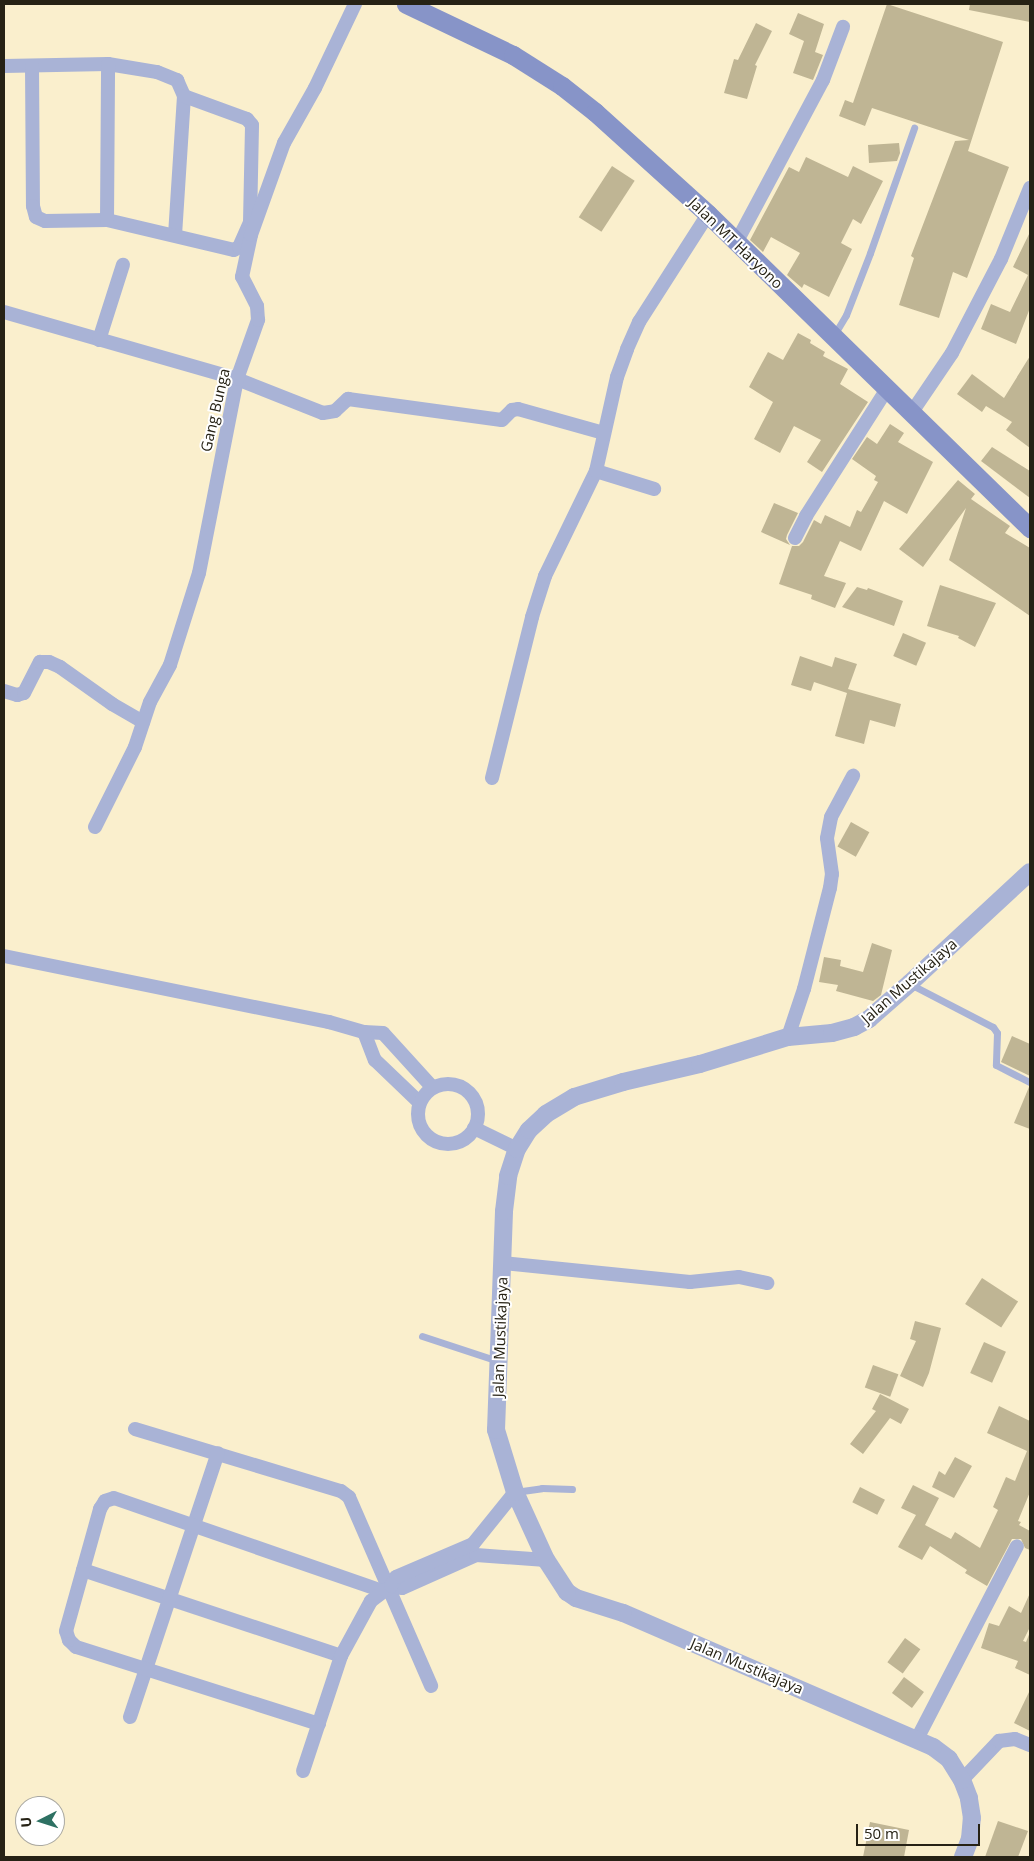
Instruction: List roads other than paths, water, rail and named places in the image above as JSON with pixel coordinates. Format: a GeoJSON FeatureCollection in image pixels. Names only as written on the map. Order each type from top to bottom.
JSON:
{"type":"FeatureCollection","features":[{"type":"Feature","properties":{"kind":"main road","name":"Jalan MT Haryono"},"geometry":{"type":"LineString","coordinates":[[406,4],[513,55],[562,86],[644,155],[708,214],[833,338],[912,412],[1030,528]]}},
{"type":"Feature","properties":{"kind":"street","name":"Gang Bunga"},"geometry":{"type":"LineString","coordinates":[[95,827],[135,747],[150,702],[170,665],[199,573],[237,379],[258,320],[257,306],[242,277],[251,235],[284,143],[315,88],[355,4]]}},
{"type":"Feature","properties":{"kind":"street"},"geometry":{"type":"LineString","coordinates":[[736,243],[823,80],[843,27]]}},
{"type":"Feature","properties":{"kind":"street"},"geometry":{"type":"LineString","coordinates":[[107,220],[108,64]]}},
{"type":"Feature","properties":{"kind":"street"},"geometry":{"type":"LineString","coordinates":[[4,66],[108,64],[157,72],[177,80],[184,96],[175,234]]}},
{"type":"Feature","properties":{"kind":"street"},"geometry":{"type":"LineString","coordinates":[[32,66],[32,206],[36,217],[44,221],[107,220],[175,234],[234,250],[243,241],[250,222],[252,125],[247,119],[184,96]]}},
{"type":"Feature","properties":{"kind":"street"},"geometry":{"type":"LineString","coordinates":[[912,412],[952,353],[1001,259],[1030,188]]}},
{"type":"Feature","properties":{"kind":"street"},"geometry":{"type":"LineString","coordinates":[[492,778],[532,617],[545,576],[596,471],[617,378],[639,322],[708,214]]}},
{"type":"Feature","properties":{"kind":"street"},"geometry":{"type":"LineString","coordinates":[[99,340],[123,265]]}},
{"type":"Feature","properties":{"kind":"street"},"geometry":{"type":"LineString","coordinates":[[4,312],[237,379],[323,413],[335,411],[348,399],[502,420],[512,410],[518,409],[604,433]]}},
{"type":"Feature","properties":{"kind":"street"},"geometry":{"type":"LineString","coordinates":[[795,538],[806,516],[887,388]]}},
{"type":"Feature","properties":{"kind":"street"},"geometry":{"type":"LineString","coordinates":[[596,471],[654,489]]}},
{"type":"Feature","properties":{"kind":"street"},"geometry":{"type":"LineString","coordinates":[[4,691],[16,695],[24,693],[40,662],[49,662],[60,667],[112,704],[143,722]]}},
{"type":"Feature","properties":{"kind":"street"},"geometry":{"type":"LineString","coordinates":[[788,1037],[804,989],[830,888],[832,874],[827,838],[831,817],[853,776]]}},
{"type":"Feature","properties":{"kind":"street","name":"Jalan Mustikajaya"},"geometry":{"type":"LineString","coordinates":[[963,1857],[970,1839],[972,1818],[969,1798],[962,1780],[949,1760],[933,1747],[623,1613],[576,1598],[567,1592],[546,1560],[515,1492],[496,1430],[502,1263],[508,1176],[518,1149],[529,1130],[546,1114],[574,1097],[623,1082],[700,1064],[788,1037],[832,1033],[854,1027],[869,1018],[910,984],[1030,872]]}},
{"type":"Feature","properties":{"kind":"street"},"geometry":{"type":"LineString","coordinates":[[4,956],[329,1022],[364,1032],[383,1033],[433,1088]]}},
{"type":"Feature","properties":{"kind":"street"},"geometry":{"type":"LineString","coordinates":[[364,1032],[375,1060],[420,1103]]}},
{"type":"Feature","properties":{"kind":"street"},"geometry":{"type":"LineString","coordinates":[[452,1084],[469,1093],[477,1110],[474,1128],[470,1135],[457,1143],[435,1142],[423,1132],[420,1125],[418,1118],[420,1103],[425,1094],[433,1088],[452,1084]]}},
{"type":"Feature","properties":{"kind":"street"},"geometry":{"type":"LineString","coordinates":[[474,1128],[518,1149]]}},
{"type":"Feature","properties":{"kind":"street"},"geometry":{"type":"LineString","coordinates":[[502,1263],[690,1282],[739,1277],[767,1284]]}},
{"type":"Feature","properties":{"kind":"street"},"geometry":{"type":"LineString","coordinates":[[135,1428],[341,1491],[349,1497],[431,1686]]}},
{"type":"Feature","properties":{"kind":"street"},"geometry":{"type":"LineString","coordinates":[[130,1717],[195,1527],[218,1453]]}},
{"type":"Feature","properties":{"kind":"street"},"geometry":{"type":"LineString","coordinates":[[303,1771],[341,1656],[371,1601],[388,1588],[396,1578],[473,1544],[515,1492]]}},
{"type":"Feature","properties":{"kind":"street"},"geometry":{"type":"LineString","coordinates":[[319,1724],[147,1670],[76,1646],[69,1640],[66,1631],[100,1509],[104,1502],[114,1498],[195,1527],[388,1588],[402,1588],[476,1555],[546,1560]]}},
{"type":"Feature","properties":{"kind":"street"},"geometry":{"type":"LineString","coordinates":[[917,1739],[1017,1546]]}},
{"type":"Feature","properties":{"kind":"street"},"geometry":{"type":"LineString","coordinates":[[83,1570],[341,1656]]}},
{"type":"Feature","properties":{"kind":"street"},"geometry":{"type":"LineString","coordinates":[[962,1780],[999,1741],[1015,1739],[1030,1745]]}},
{"type":"Feature","properties":{"kind":"lane"},"geometry":{"type":"LineString","coordinates":[[833,338],[846,315],[914,128]]}},
{"type":"Feature","properties":{"kind":"lane"},"geometry":{"type":"LineString","coordinates":[[910,984],[993,1027],[997,1033],[996,1065],[1030,1082]]}},
{"type":"Feature","properties":{"kind":"lane"},"geometry":{"type":"LineString","coordinates":[[422,1336],[498,1362]]}},
{"type":"Feature","properties":{"kind":"lane"},"geometry":{"type":"LineString","coordinates":[[515,1492],[542,1488],[572,1489]]}}]}
